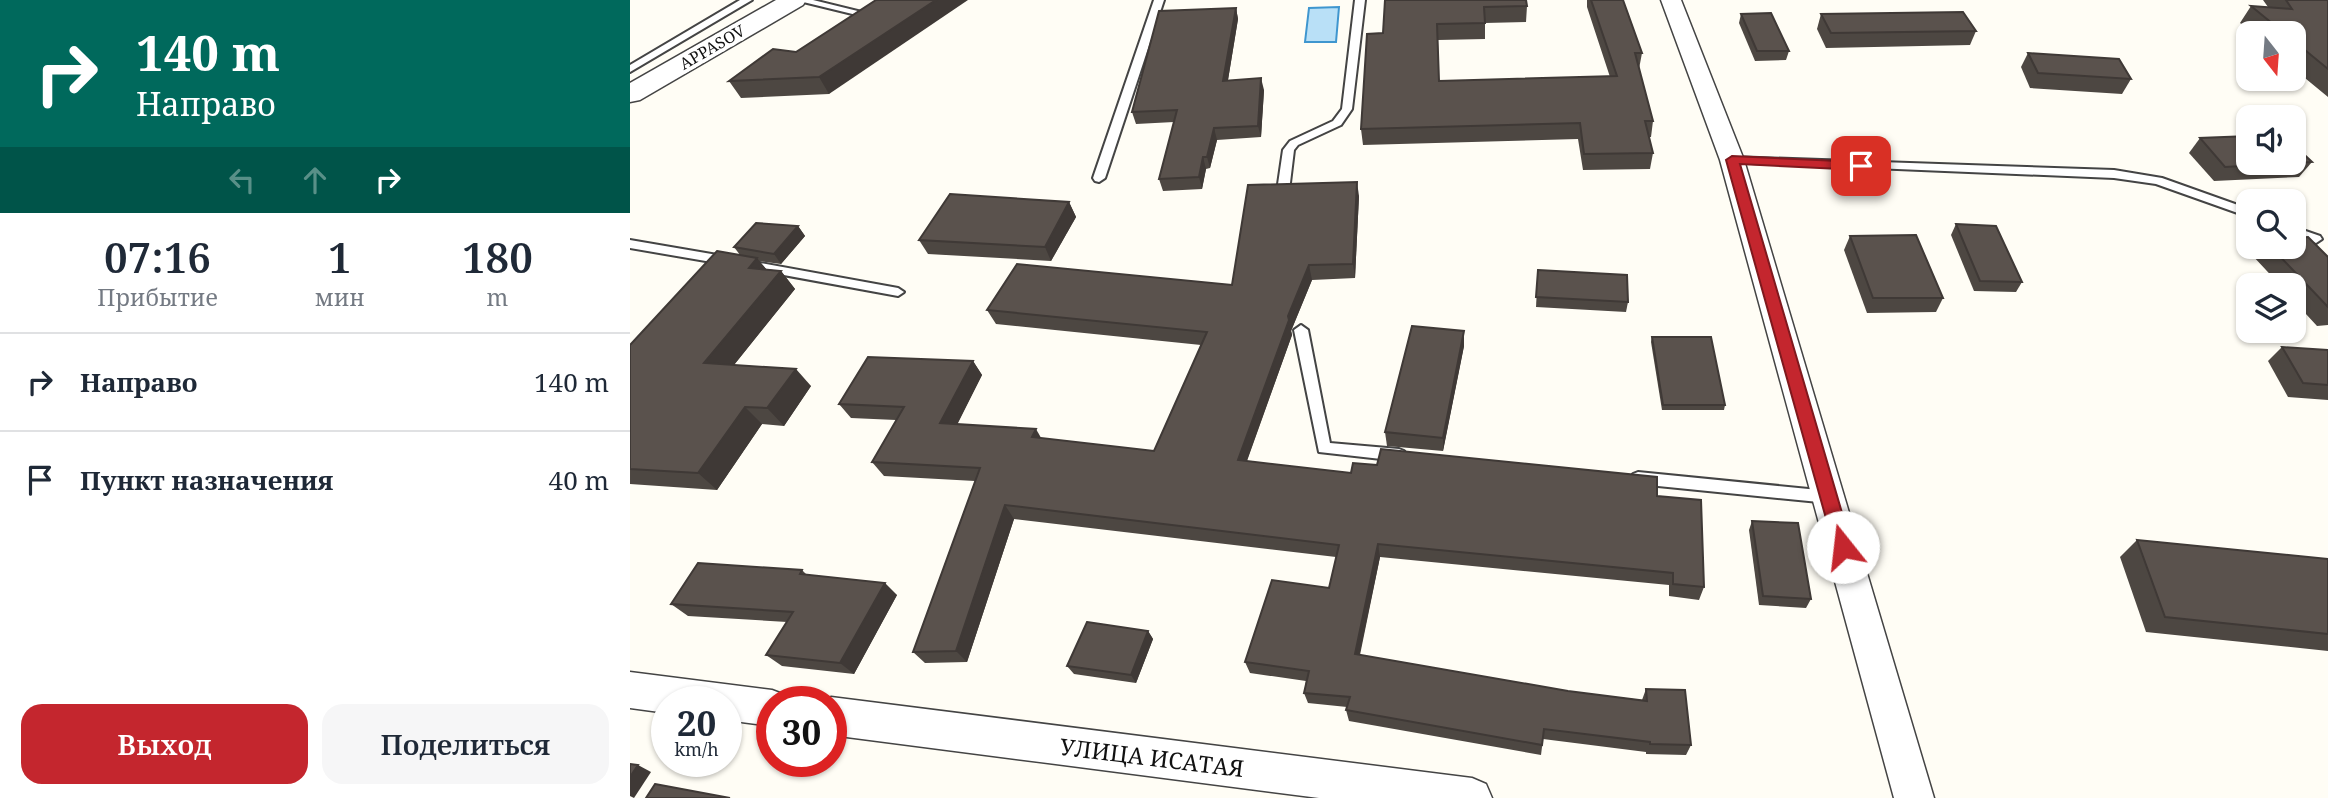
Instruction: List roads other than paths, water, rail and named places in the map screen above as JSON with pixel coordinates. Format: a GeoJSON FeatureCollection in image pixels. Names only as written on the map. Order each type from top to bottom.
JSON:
{"type":"FeatureCollection","features":[{"type":"Feature","properties":{"kind":"street","name":"APPASOV"},"geometry":{"type":"LineString","coordinates":[[630,94],[794,0]]}},
{"type":"Feature","properties":{"kind":"street"},"geometry":{"type":"LineString","coordinates":[[1671,0],[1732,160],[1914,798]]}},
{"type":"Feature","properties":{"kind":"street"},"geometry":{"type":"LineString","coordinates":[[630,690],[651,693]]}},
{"type":"Feature","properties":{"kind":"street","name":"УЛИЦА ИСАТАЯ"},"geometry":{"type":"LineString","coordinates":[[847,718],[1472,798]]}},
{"type":"Feature","properties":{"kind":"lane"},"geometry":{"type":"LineString","coordinates":[[630,69],[747,0]]}},
{"type":"Feature","properties":{"kind":"lane"},"geometry":{"type":"LineString","coordinates":[[800,0],[876,17]]}},
{"type":"Feature","properties":{"kind":"lane"},"geometry":{"type":"LineString","coordinates":[[1099,178],[1159,0]]}},
{"type":"Feature","properties":{"kind":"lane"},"geometry":{"type":"LineString","coordinates":[[1283,191],[1289,150],[1294,143],[1337,123],[1347,109],[1360,0]]}},
{"type":"Feature","properties":{"kind":"lane"},"geometry":{"type":"LineString","coordinates":[[1732,160],[2114,174],[2158,181],[2236,208]]}},
{"type":"Feature","properties":{"kind":"lane"},"geometry":{"type":"LineString","coordinates":[[2306,235],[2316,239]]}},
{"type":"Feature","properties":{"kind":"lane"},"geometry":{"type":"LineString","coordinates":[[630,244],[898,292]]}},
{"type":"Feature","properties":{"kind":"lane"},"geometry":{"type":"LineString","coordinates":[[1301,330],[1324,448],[1419,457]]}},
{"type":"Feature","properties":{"kind":"lane"},"geometry":{"type":"LineString","coordinates":[[1624,477],[1829,497]]}},
{"type":"Feature","properties":{"kind":"water"},"geometry":{"type":"Polygon","coordinates":[[[1339,7],[1336,42],[1305,42],[1309,8],[1339,7]]]}}]}
